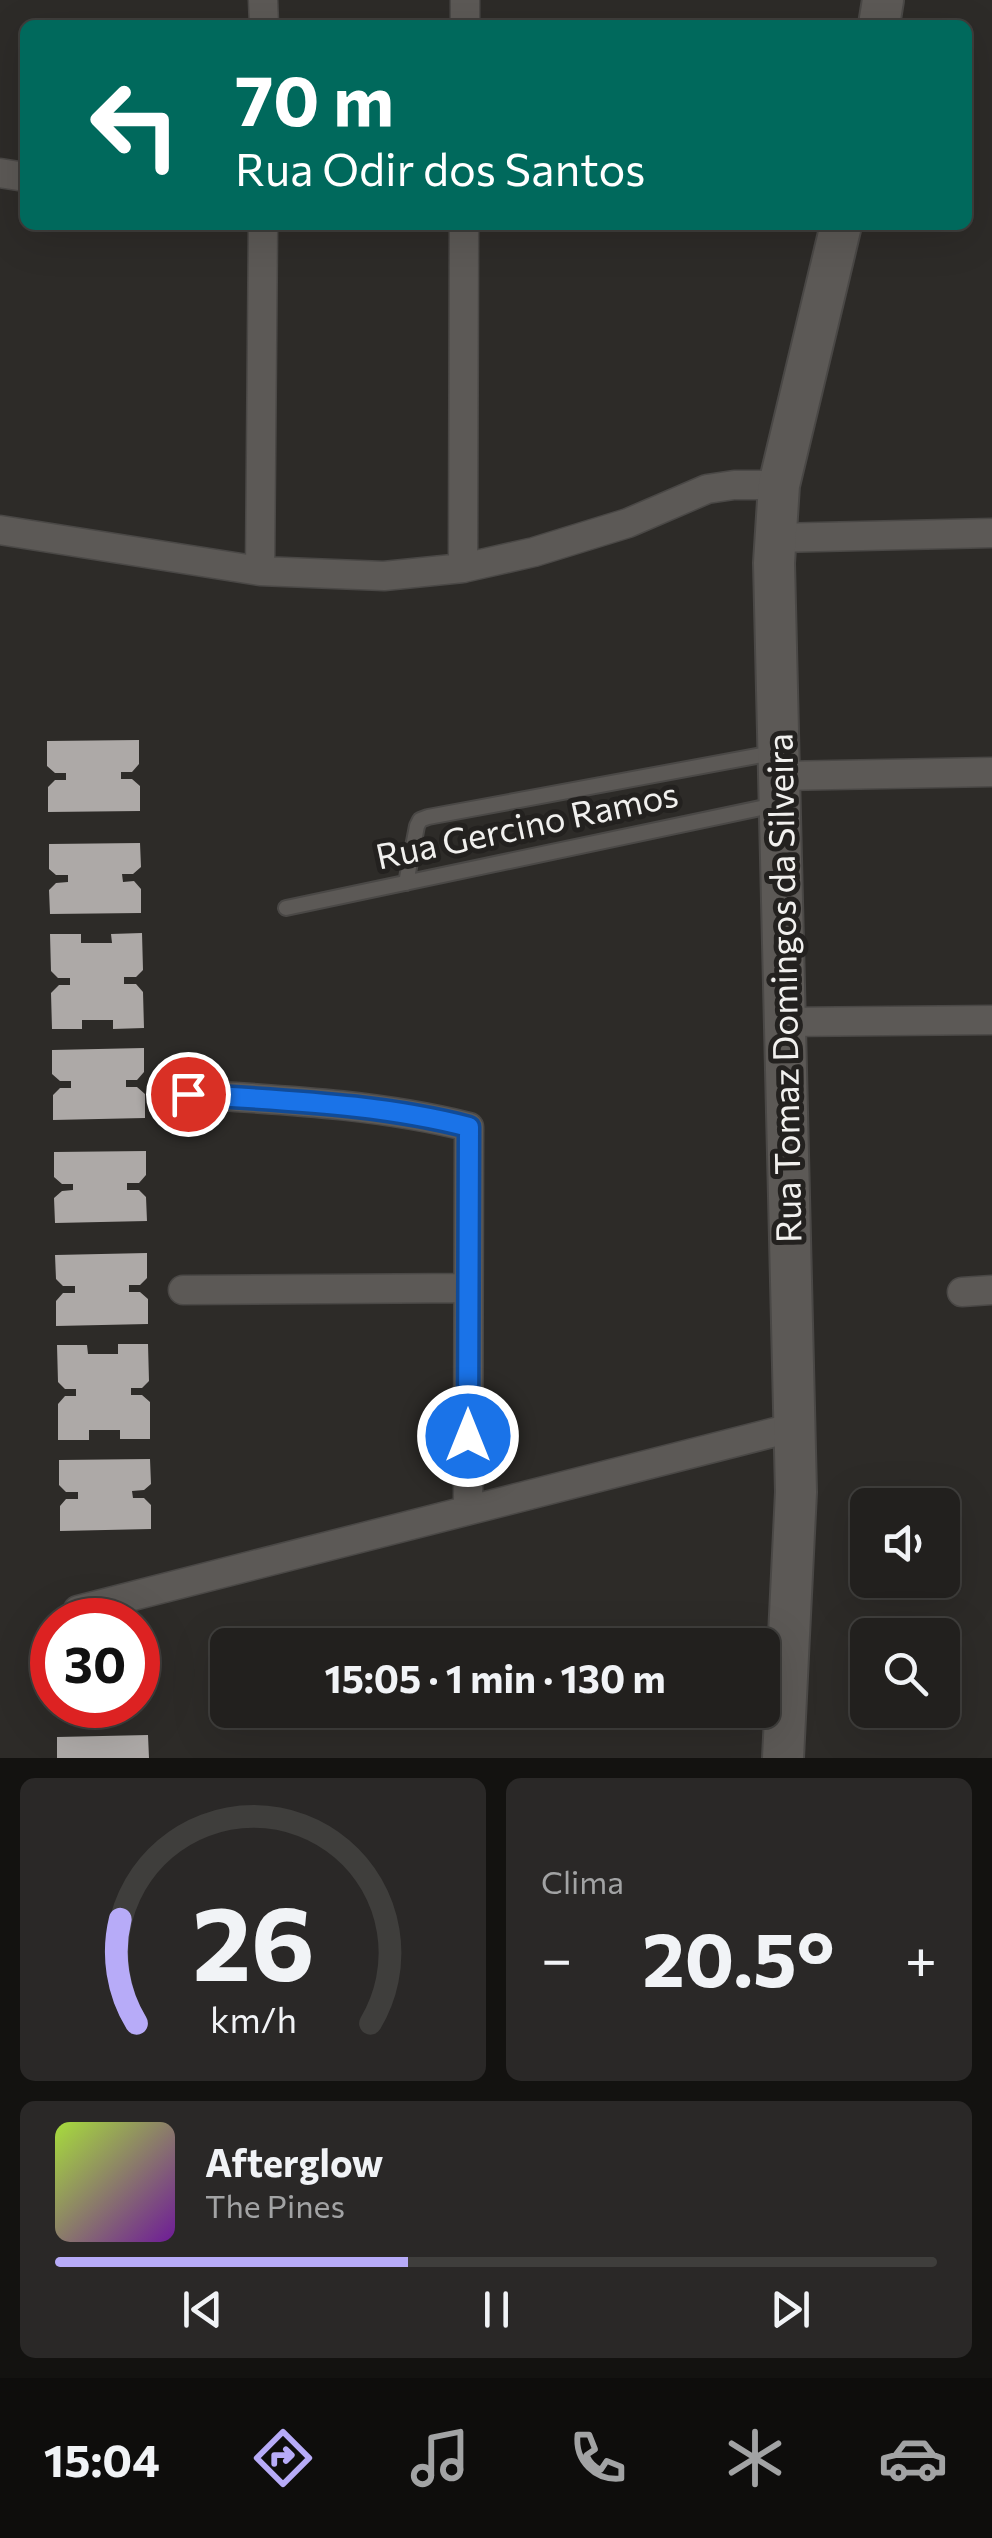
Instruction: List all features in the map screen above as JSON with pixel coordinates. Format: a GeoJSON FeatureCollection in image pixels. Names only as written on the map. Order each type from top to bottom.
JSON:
{"type":"FeatureCollection","features":[{"type":"Feature","properties":{"kind":"main road","name":"Rua Tomaz Domingos da Silveira"},"geometry":{"type":"LineString","coordinates":[[789,1754],[796,1492],[775,538],[779,485],[840,230]]}},
{"type":"Feature","properties":{"kind":"street"},"geometry":{"type":"LineString","coordinates":[[260,570],[263,230]]}},
{"type":"Feature","properties":{"kind":"street"},"geometry":{"type":"LineString","coordinates":[[463,568],[464,230]]}},
{"type":"Feature","properties":{"kind":"street"},"geometry":{"type":"LineString","coordinates":[[0,530],[260,570],[384,576],[463,568],[581,539],[707,489],[779,485]]}},
{"type":"Feature","properties":{"kind":"street"},"geometry":{"type":"LineString","coordinates":[[775,538],[992,533]]}},
{"type":"Feature","properties":{"kind":"street"},"geometry":{"type":"LineString","coordinates":[[780,777],[992,772]]}},
{"type":"Feature","properties":{"kind":"street"},"geometry":{"type":"LineString","coordinates":[[786,1022],[992,1020]]}},
{"type":"Feature","properties":{"kind":"street"},"geometry":{"type":"LineString","coordinates":[[188,1094],[368,1107],[420,1114],[469,1127],[468,1510]]}},
{"type":"Feature","properties":{"kind":"street"},"geometry":{"type":"LineString","coordinates":[[183,1290],[468,1288]]}},
{"type":"Feature","properties":{"kind":"street"},"geometry":{"type":"LineString","coordinates":[[962,1292],[992,1290]]}},
{"type":"Feature","properties":{"kind":"street"},"geometry":{"type":"LineString","coordinates":[[125,1598],[795,1427]]}},
{"type":"Feature","properties":{"kind":"lane","name":"Rua Gercino Ramos"},"geometry":{"type":"LineString","coordinates":[[286,908],[406,883],[780,777]]}},
{"type":"Feature","properties":{"kind":"lane"},"geometry":{"type":"LineString","coordinates":[[406,883],[417,826],[428,817],[780,777]]}},
{"type":"Feature","properties":{"kind":"building"},"geometry":{"type":"Polygon","coordinates":[[[139,740],[139,764],[132,772],[121,772],[121,779],[132,779],[140,786],[140,811],[48,812],[48,787],[55,780],[66,780],[66,773],[55,773],[47,766],[47,741],[139,740]]]}},
{"type":"Feature","properties":{"kind":"building"},"geometry":{"type":"Polygon","coordinates":[[[140,843],[141,867],[133,874],[122,874],[123,882],[134,881],[141,889],[141,913],[50,914],[49,890],[56,883],[68,882],[68,875],[56,875],[49,869],[49,844],[140,843]]]}},
{"type":"Feature","properties":{"kind":"building"},"geometry":{"type":"Polygon","coordinates":[[[142,933],[143,970],[136,977],[124,977],[124,984],[136,984],[143,992],[144,1028],[113,1029],[113,1020],[82,1020],[82,1029],[52,1029],[51,993],[59,985],[70,985],[70,978],[58,978],[51,971],[50,934],[81,934],[81,943],[112,943],[111,934],[142,933]]]}},
{"type":"Feature","properties":{"kind":"building"},"geometry":{"type":"Polygon","coordinates":[[[144,1048],[144,1072],[137,1080],[126,1080],[126,1087],[137,1087],[145,1094],[145,1118],[53,1120],[53,1095],[60,1088],[71,1088],[71,1081],[60,1081],[52,1074],[52,1050],[144,1048]]]}},
{"type":"Feature","properties":{"kind":"building"},"geometry":{"type":"Polygon","coordinates":[[[146,1151],[146,1175],[139,1183],[127,1183],[127,1190],[139,1190],[146,1197],[147,1221],[55,1223],[54,1198],[62,1191],[73,1190],[73,1184],[62,1184],[54,1177],[54,1152],[146,1151]]]}},
{"type":"Feature","properties":{"kind":"building"},"geometry":{"type":"Polygon","coordinates":[[[147,1253],[147,1278],[140,1285],[129,1285],[129,1292],[140,1292],[148,1299],[148,1324],[56,1326],[56,1301],[63,1293],[75,1293],[75,1286],[63,1286],[56,1279],[55,1255],[147,1253]]]}},
{"type":"Feature","properties":{"kind":"building"},"geometry":{"type":"Polygon","coordinates":[[[118,1344],[148,1344],[149,1381],[142,1388],[131,1388],[131,1395],[142,1395],[150,1402],[150,1439],[120,1439],[120,1430],[89,1430],[89,1440],[58,1440],[58,1404],[65,1396],[76,1396],[76,1389],[65,1389],[58,1382],[57,1345],[87,1345],[88,1354],[118,1354],[118,1344]]]}},
{"type":"Feature","properties":{"kind":"building"},"geometry":{"type":"Polygon","coordinates":[[[150,1459],[151,1484],[144,1490],[132,1491],[133,1498],[144,1498],[151,1505],[151,1529],[60,1531],[60,1506],[66,1499],[78,1499],[78,1492],[66,1492],[59,1485],[59,1460],[150,1459]]]}},
{"type":"Feature","properties":{"kind":"building"},"geometry":{"type":"Polygon","coordinates":[[[148,1735],[149,1758],[57,1758],[57,1737],[148,1735]]]}},
{"type":"Feature","properties":{"kind":"route"},"geometry":{"type":"LineString","coordinates":[[188,1094],[368,1107],[420,1114],[469,1127],[468,1436]]}}]}
